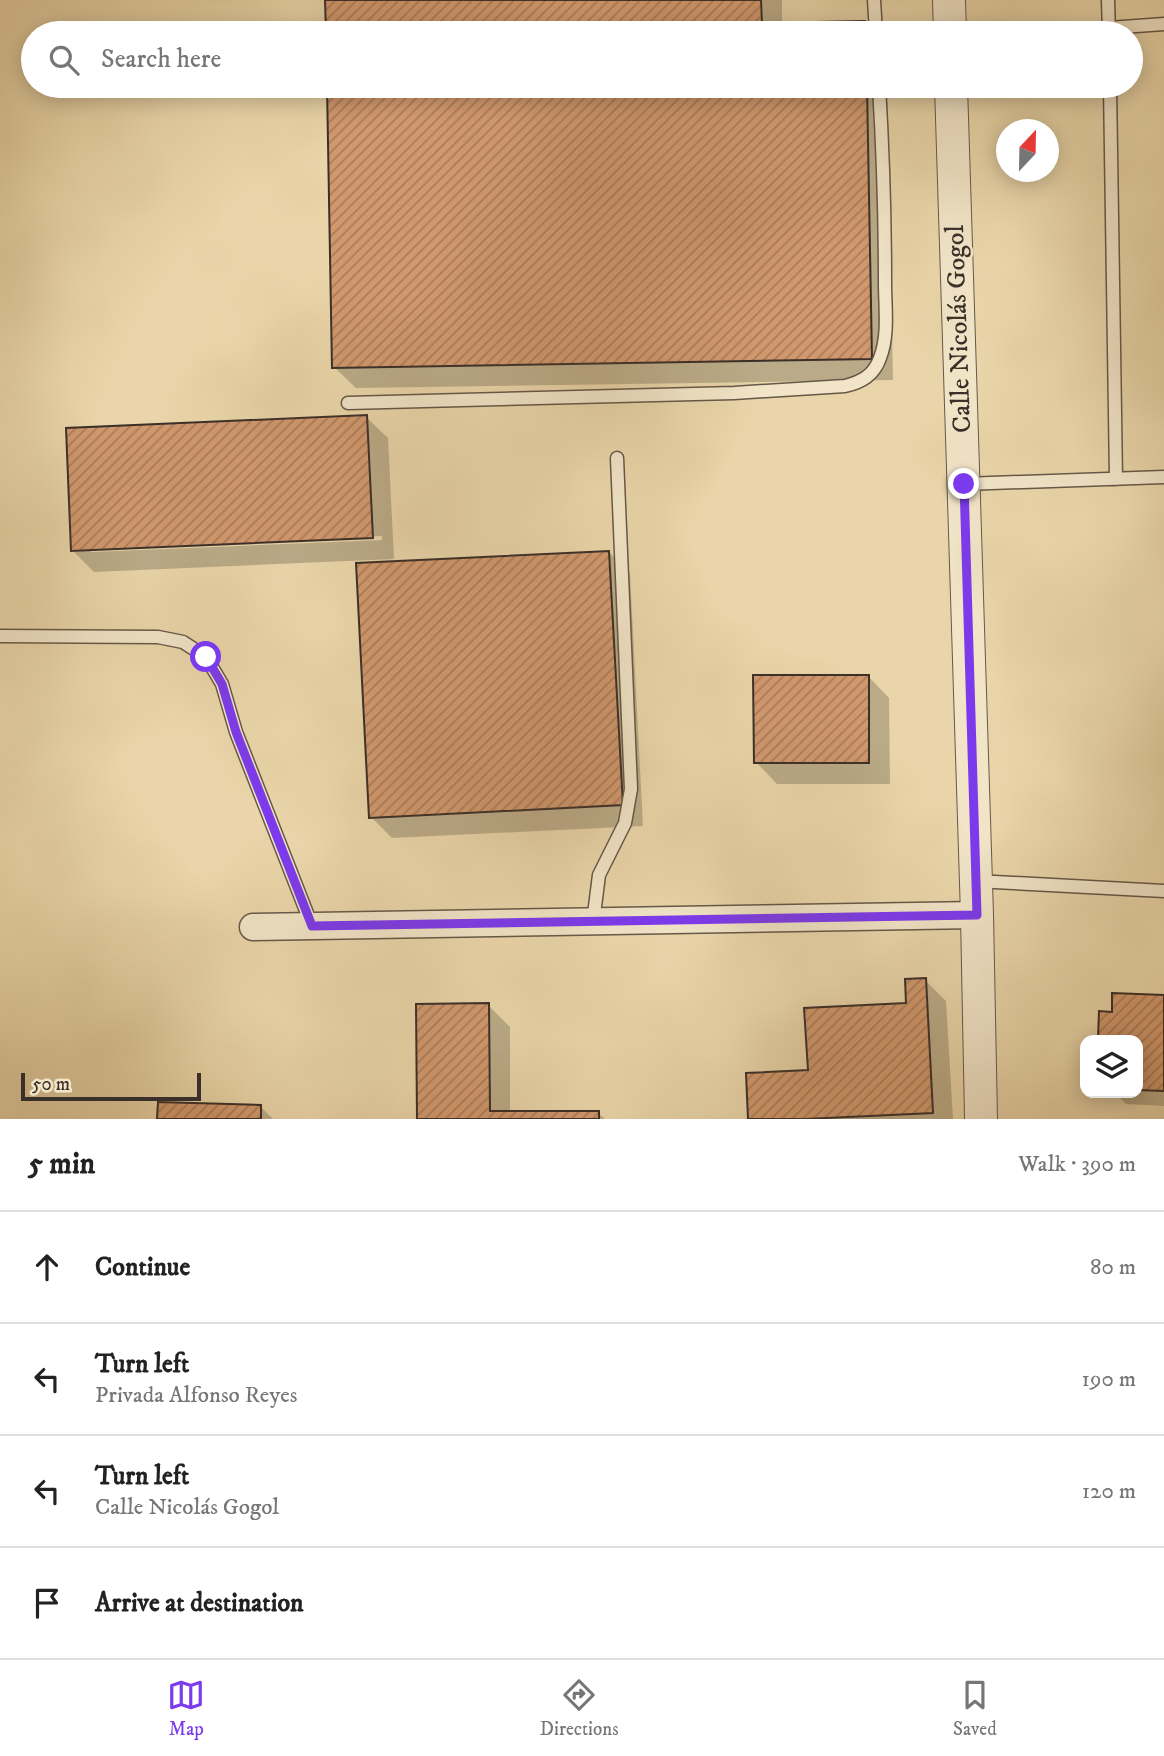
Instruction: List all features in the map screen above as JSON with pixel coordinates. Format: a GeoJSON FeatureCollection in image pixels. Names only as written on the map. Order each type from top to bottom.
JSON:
{"type":"FeatureCollection","features":[{"type":"Feature","properties":{"kind":"street"},"geometry":{"type":"LineString","coordinates":[[949,0],[950,21]]}},
{"type":"Feature","properties":{"kind":"street","name":"Calle Nicolás Gogol"},"geometry":{"type":"LineString","coordinates":[[951,98],[981,1119]]}},
{"type":"Feature","properties":{"kind":"street"},"geometry":{"type":"LineString","coordinates":[[253,927],[977,915]]}},
{"type":"Feature","properties":{"kind":"lane"},"geometry":{"type":"LineString","coordinates":[[874,0],[875,21]]}},
{"type":"Feature","properties":{"kind":"lane"},"geometry":{"type":"LineString","coordinates":[[1108,0],[1109,21]]}},
{"type":"Feature","properties":{"kind":"lane"},"geometry":{"type":"LineString","coordinates":[[1143,27],[1164,24]]}},
{"type":"Feature","properties":{"kind":"lane"},"geometry":{"type":"LineString","coordinates":[[348,403],[734,393],[845,386],[862,382],[871,374],[880,358],[886,335],[885,203],[880,98]]}},
{"type":"Feature","properties":{"kind":"lane"},"geometry":{"type":"LineString","coordinates":[[1110,98],[1116,479]]}},
{"type":"Feature","properties":{"kind":"lane"},"geometry":{"type":"LineString","coordinates":[[593,922],[599,875],[625,823],[631,789],[617,458]]}},
{"type":"Feature","properties":{"kind":"lane"},"geometry":{"type":"LineString","coordinates":[[964,484],[1164,477]]}},
{"type":"Feature","properties":{"kind":"lane"},"geometry":{"type":"LineString","coordinates":[[0,636],[158,637],[183,642],[206,657],[222,684],[236,732],[312,926]]}},
{"type":"Feature","properties":{"kind":"lane"},"geometry":{"type":"LineString","coordinates":[[976,881],[1164,891]]}},
{"type":"Feature","properties":{"kind":"building"},"geometry":{"type":"Polygon","coordinates":[[[325,0],[761,0],[762,21],[326,21],[325,0]]]}},
{"type":"Feature","properties":{"kind":"building"},"geometry":{"type":"Polygon","coordinates":[[[327,98],[867,98],[872,359],[332,368],[327,98]]]}},
{"type":"Feature","properties":{"kind":"building"},"geometry":{"type":"Polygon","coordinates":[[[367,415],[373,538],[71,551],[66,428],[367,415]]]}},
{"type":"Feature","properties":{"kind":"building"},"geometry":{"type":"Polygon","coordinates":[[[609,551],[623,805],[369,818],[356,563],[609,551]]]}},
{"type":"Feature","properties":{"kind":"building"},"geometry":{"type":"Polygon","coordinates":[[[753,675],[869,675],[869,763],[754,763],[753,675]]]}},
{"type":"Feature","properties":{"kind":"building"},"geometry":{"type":"Polygon","coordinates":[[[926,978],[933,1113],[748,1119],[746,1073],[808,1070],[804,1008],[906,1003],[905,979],[926,978]]]}},
{"type":"Feature","properties":{"kind":"building"},"geometry":{"type":"Polygon","coordinates":[[[1112,993],[1164,995],[1164,1091],[1143,1090],[1143,1035],[1098,1035],[1099,1011],[1112,1012],[1112,993]]]}},
{"type":"Feature","properties":{"kind":"building"},"geometry":{"type":"Polygon","coordinates":[[[489,1003],[490,1111],[599,1111],[599,1119],[417,1119],[416,1004],[489,1003]]]}},
{"type":"Feature","properties":{"kind":"building"},"geometry":{"type":"Polygon","coordinates":[[[158,1102],[261,1105],[261,1119],[157,1119],[158,1102]]]}},
{"type":"Feature","properties":{"kind":"route"},"geometry":{"type":"LineString","coordinates":[[206,657],[222,684],[236,732],[312,926],[977,915],[964,484]]}}]}
